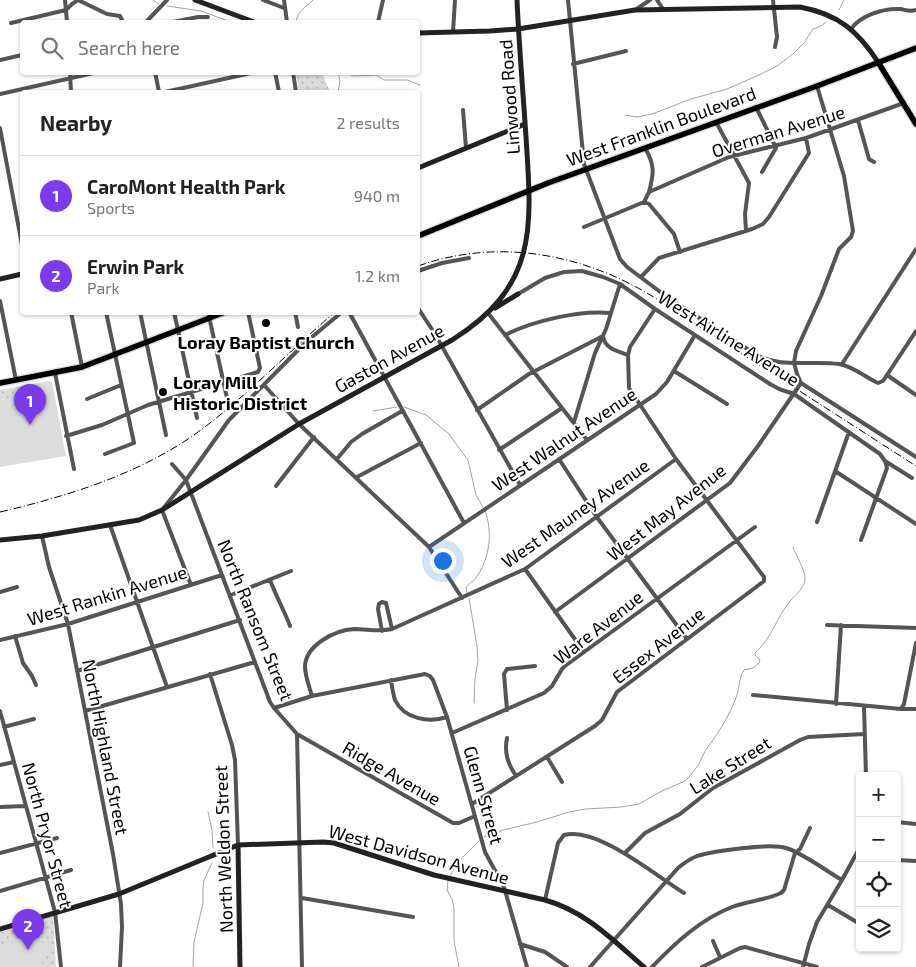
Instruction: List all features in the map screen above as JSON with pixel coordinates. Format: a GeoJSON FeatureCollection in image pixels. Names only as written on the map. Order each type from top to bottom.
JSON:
{"type":"FeatureCollection","features":[{"type":"Feature","properties":{"kind":"main road"},"geometry":{"type":"LineString","coordinates":[[195,0],[249,20]]}},
{"type":"Feature","properties":{"kind":"main road","name":"Linwood Road"},"geometry":{"type":"LineString","coordinates":[[517,0],[529,191]]}},
{"type":"Feature","properties":{"kind":"main road"},"geometry":{"type":"LineString","coordinates":[[420,33],[518,28],[636,10],[800,7],[836,18],[862,38],[916,124]]}},
{"type":"Feature","properties":{"kind":"main road","name":"West Franklin Boulevard"},"geometry":{"type":"LineString","coordinates":[[420,235],[529,191],[916,48]]}},
{"type":"Feature","properties":{"kind":"main road"},"geometry":{"type":"LineString","coordinates":[[420,167],[525,124]]}},
{"type":"Feature","properties":{"kind":"main road","name":"Gaston Avenue"},"geometry":{"type":"LineString","coordinates":[[162,510],[299,424],[442,346],[474,326],[503,295],[520,263],[529,229],[529,191]]}},
{"type":"Feature","properties":{"kind":"main road"},"geometry":{"type":"LineString","coordinates":[[0,279],[20,274]]}},
{"type":"Feature","properties":{"kind":"main road"},"geometry":{"type":"LineString","coordinates":[[507,288],[515,296]]}},
{"type":"Feature","properties":{"kind":"main road"},"geometry":{"type":"LineString","coordinates":[[503,295],[509,298],[515,296]]}},
{"type":"Feature","properties":{"kind":"main road"},"geometry":{"type":"LineString","coordinates":[[490,311],[515,296]]}},
{"type":"Feature","properties":{"kind":"main road"},"geometry":{"type":"LineString","coordinates":[[0,383],[82,367],[178,331],[208,316]]}},
{"type":"Feature","properties":{"kind":"main road"},"geometry":{"type":"LineString","coordinates":[[0,540],[42,536],[110,525],[144,518],[162,510]]}},
{"type":"Feature","properties":{"kind":"main road","name":"West Davidson Avenue"},"geometry":{"type":"LineString","coordinates":[[0,928],[120,894],[238,845],[300,842],[334,843],[426,872],[545,900],[577,912],[644,967]]}},
{"type":"Feature","properties":{"kind":"main road","name":"North Weldon Street"},"geometry":{"type":"LineString","coordinates":[[238,845],[240,967]]}},
{"type":"Feature","properties":{"kind":"street"},"geometry":{"type":"LineString","coordinates":[[66,0],[67,20]]}},
{"type":"Feature","properties":{"kind":"street"},"geometry":{"type":"LineString","coordinates":[[24,20],[66,10],[78,0],[107,14],[121,16],[122,20]]}},
{"type":"Feature","properties":{"kind":"street"},"geometry":{"type":"LineString","coordinates":[[148,20],[167,0]]}},
{"type":"Feature","properties":{"kind":"street"},"geometry":{"type":"LineString","coordinates":[[263,0],[284,8]]}},
{"type":"Feature","properties":{"kind":"street"},"geometry":{"type":"LineString","coordinates":[[284,0],[287,20]]}},
{"type":"Feature","properties":{"kind":"street"},"geometry":{"type":"LineString","coordinates":[[378,20],[383,0]]}},
{"type":"Feature","properties":{"kind":"street"},"geometry":{"type":"LineString","coordinates":[[452,32],[455,0]]}},
{"type":"Feature","properties":{"kind":"street"},"geometry":{"type":"LineString","coordinates":[[568,0],[568,20],[584,164],[620,260],[627,267],[667,297],[760,357],[774,361],[842,364],[878,383],[883,381],[916,331]]}},
{"type":"Feature","properties":{"kind":"street"},"geometry":{"type":"LineString","coordinates":[[636,10],[650,0]]}},
{"type":"Feature","properties":{"kind":"street"},"geometry":{"type":"LineString","coordinates":[[657,0],[663,9]]}},
{"type":"Feature","properties":{"kind":"street"},"geometry":{"type":"LineString","coordinates":[[772,0],[777,37],[775,47]]}},
{"type":"Feature","properties":{"kind":"street"},"geometry":{"type":"LineString","coordinates":[[851,28],[866,17],[878,13],[892,10],[916,10]]}},
{"type":"Feature","properties":{"kind":"street"},"geometry":{"type":"LineString","coordinates":[[183,20],[208,17]]}},
{"type":"Feature","properties":{"kind":"street"},"geometry":{"type":"LineString","coordinates":[[11,23],[20,21]]}},
{"type":"Feature","properties":{"kind":"street"},"geometry":{"type":"LineString","coordinates":[[573,64],[626,52]]}},
{"type":"Feature","properties":{"kind":"street"},"geometry":{"type":"LineString","coordinates":[[0,60],[20,55]]}},
{"type":"Feature","properties":{"kind":"street"},"geometry":{"type":"LineString","coordinates":[[0,94],[84,75]]}},
{"type":"Feature","properties":{"kind":"street"},"geometry":{"type":"LineString","coordinates":[[156,75],[160,90]]}},
{"type":"Feature","properties":{"kind":"street"},"geometry":{"type":"LineString","coordinates":[[173,90],[242,75]]}},
{"type":"Feature","properties":{"kind":"street"},"geometry":{"type":"LineString","coordinates":[[276,75],[279,90]]}},
{"type":"Feature","properties":{"kind":"street"},"geometry":{"type":"LineString","coordinates":[[294,75],[296,90]]}},
{"type":"Feature","properties":{"kind":"street"},"geometry":{"type":"LineString","coordinates":[[70,78],[71,90]]}},
{"type":"Feature","properties":{"kind":"street"},"geometry":{"type":"LineString","coordinates":[[817,86],[848,191],[853,231],[851,237],[840,248],[821,296],[798,345],[794,363],[801,383],[916,457]]}},
{"type":"Feature","properties":{"kind":"street","name":"Overman Avenue"},"geometry":{"type":"LineString","coordinates":[[649,192],[735,155],[806,138],[904,103]]}},
{"type":"Feature","properties":{"kind":"street"},"geometry":{"type":"LineString","coordinates":[[756,107],[775,145],[775,150],[762,172]]}},
{"type":"Feature","properties":{"kind":"street"},"geometry":{"type":"LineString","coordinates":[[463,110],[466,148]]}},
{"type":"Feature","properties":{"kind":"street"},"geometry":{"type":"LineString","coordinates":[[858,120],[869,159],[874,162]]}},
{"type":"Feature","properties":{"kind":"street"},"geometry":{"type":"LineString","coordinates":[[716,122],[749,183],[745,214],[746,231]]}},
{"type":"Feature","properties":{"kind":"street"},"geometry":{"type":"LineString","coordinates":[[0,128],[20,234]]}},
{"type":"Feature","properties":{"kind":"street"},"geometry":{"type":"LineString","coordinates":[[641,277],[659,258],[762,225],[809,153],[806,138]]}},
{"type":"Feature","properties":{"kind":"street"},"geometry":{"type":"LineString","coordinates":[[584,227],[644,202],[653,180],[653,168],[645,148]]}},
{"type":"Feature","properties":{"kind":"street"},"geometry":{"type":"LineString","coordinates":[[644,202],[649,204],[671,230],[680,252]]}},
{"type":"Feature","properties":{"kind":"street"},"geometry":{"type":"LineString","coordinates":[[842,364],[916,248]]}},
{"type":"Feature","properties":{"kind":"street"},"geometry":{"type":"LineString","coordinates":[[420,269],[469,258]]}},
{"type":"Feature","properties":{"kind":"street","name":"West Airline Avenue"},"geometry":{"type":"LineString","coordinates":[[515,296],[545,278],[564,272],[582,271],[620,284],[695,336],[775,387],[794,394],[880,454],[885,461],[912,478]]}},
{"type":"Feature","properties":{"kind":"street"},"geometry":{"type":"LineString","coordinates":[[574,422],[595,353],[609,321],[620,284]]}},
{"type":"Feature","properties":{"kind":"street"},"geometry":{"type":"LineString","coordinates":[[0,301],[16,380]]}},
{"type":"Feature","properties":{"kind":"street"},"geometry":{"type":"LineString","coordinates":[[655,309],[634,340],[628,355],[627,383],[631,392],[676,459],[736,541]]}},
{"type":"Feature","properties":{"kind":"street"},"geometry":{"type":"LineString","coordinates":[[420,311],[442,346],[476,410],[520,485]]}},
{"type":"Feature","properties":{"kind":"street"},"geometry":{"type":"LineString","coordinates":[[490,311],[505,335],[587,440]]}},
{"type":"Feature","properties":{"kind":"street"},"geometry":{"type":"LineString","coordinates":[[505,335],[518,329],[557,318],[593,312],[610,313]]}},
{"type":"Feature","properties":{"kind":"street"},"geometry":{"type":"LineString","coordinates":[[71,315],[82,367]]}},
{"type":"Feature","properties":{"kind":"street"},"geometry":{"type":"LineString","coordinates":[[105,454],[134,443],[107,315]]}},
{"type":"Feature","properties":{"kind":"street"},"geometry":{"type":"LineString","coordinates":[[141,315],[166,435]]}},
{"type":"Feature","properties":{"kind":"street"},"geometry":{"type":"LineString","coordinates":[[175,315],[197,418]]}},
{"type":"Feature","properties":{"kind":"street"},"geometry":{"type":"LineString","coordinates":[[66,436],[91,429],[159,401],[259,371],[260,368],[249,315]]}},
{"type":"Feature","properties":{"kind":"street"},"geometry":{"type":"LineString","coordinates":[[296,315],[298,327]]}},
{"type":"Feature","properties":{"kind":"street"},"geometry":{"type":"LineString","coordinates":[[191,585],[162,510],[229,420],[306,342],[338,315]]}},
{"type":"Feature","properties":{"kind":"street"},"geometry":{"type":"LineString","coordinates":[[351,315],[464,524]]}},
{"type":"Feature","properties":{"kind":"street"},"geometry":{"type":"LineString","coordinates":[[208,316],[227,398]]}},
{"type":"Feature","properties":{"kind":"street"},"geometry":{"type":"LineString","coordinates":[[603,336],[604,344],[628,355]]}},
{"type":"Feature","properties":{"kind":"street"},"geometry":{"type":"LineString","coordinates":[[476,410],[534,372],[603,336]]}},
{"type":"Feature","properties":{"kind":"street","name":"West Walnut Avenue"},"geometry":{"type":"LineString","coordinates":[[429,547],[660,390],[695,336]]}},
{"type":"Feature","properties":{"kind":"street"},"geometry":{"type":"LineString","coordinates":[[674,371],[728,404]]}},
{"type":"Feature","properties":{"kind":"street"},"geometry":{"type":"LineString","coordinates":[[55,373],[74,469]]}},
{"type":"Feature","properties":{"kind":"street"},"geometry":{"type":"LineString","coordinates":[[887,375],[916,395]]}},
{"type":"Feature","properties":{"kind":"street","name":"West May Avenue"},"geometry":{"type":"LineString","coordinates":[[556,612],[730,483],[801,383]]}},
{"type":"Feature","properties":{"kind":"street"},"geometry":{"type":"LineString","coordinates":[[86,399],[122,385]]}},
{"type":"Feature","properties":{"kind":"street"},"geometry":{"type":"LineString","coordinates":[[264,385],[299,424],[429,547],[462,598]]}},
{"type":"Feature","properties":{"kind":"street"},"geometry":{"type":"LineString","coordinates":[[499,450],[562,408]]}},
{"type":"Feature","properties":{"kind":"street"},"geometry":{"type":"LineString","coordinates":[[337,459],[351,442],[402,411]]}},
{"type":"Feature","properties":{"kind":"street"},"geometry":{"type":"LineString","coordinates":[[817,522],[849,432]]}},
{"type":"Feature","properties":{"kind":"street"},"geometry":{"type":"LineString","coordinates":[[276,486],[314,437]]}},
{"type":"Feature","properties":{"kind":"street"},"geometry":{"type":"LineString","coordinates":[[357,478],[421,443]]}},
{"type":"Feature","properties":{"kind":"street"},"geometry":{"type":"LineString","coordinates":[[559,459],[596,516],[686,639]]}},
{"type":"Feature","properties":{"kind":"street","name":"West Mauney Avenue"},"geometry":{"type":"LineString","coordinates":[[312,696],[305,665],[308,656],[318,645],[343,630],[363,629],[382,631],[392,629],[525,569],[676,459]]}},
{"type":"Feature","properties":{"kind":"street"},"geometry":{"type":"LineString","coordinates":[[861,540],[887,468],[885,461]]}},
{"type":"Feature","properties":{"kind":"street","name":"North Ransom Street"},"geometry":{"type":"LineString","coordinates":[[172,464],[186,480],[274,708],[297,734]]}},
{"type":"Feature","properties":{"kind":"street"},"geometry":{"type":"LineString","coordinates":[[836,470],[916,524]]}},
{"type":"Feature","properties":{"kind":"street"},"geometry":{"type":"LineString","coordinates":[[110,525],[167,687]]}},
{"type":"Feature","properties":{"kind":"street","name":"Ware Avenue"},"geometry":{"type":"LineString","coordinates":[[452,733],[549,690],[562,669],[755,527]]}},
{"type":"Feature","properties":{"kind":"street","name":"North Highland Street"},"geometry":{"type":"LineString","coordinates":[[42,536],[68,624],[113,854],[120,894],[122,927],[120,967]]}},
{"type":"Feature","properties":{"kind":"street","name":"Essex Avenue"},"geometry":{"type":"LineString","coordinates":[[472,804],[602,720],[617,692],[760,585],[764,581],[764,577],[736,541]]}},
{"type":"Feature","properties":{"kind":"street"},"geometry":{"type":"LineString","coordinates":[[525,569],[584,652]]}},
{"type":"Feature","properties":{"kind":"street"},"geometry":{"type":"LineString","coordinates":[[231,596],[291,571]]}},
{"type":"Feature","properties":{"kind":"street","name":"West Rankin Avenue"},"geometry":{"type":"LineString","coordinates":[[0,640],[68,624],[222,575]]}},
{"type":"Feature","properties":{"kind":"street"},"geometry":{"type":"LineString","coordinates":[[270,580],[276,598],[286,613],[290,626]]}},
{"type":"Feature","properties":{"kind":"street"},"geometry":{"type":"LineString","coordinates":[[0,592],[18,587]]}},
{"type":"Feature","properties":{"kind":"street"},"geometry":{"type":"LineString","coordinates":[[382,631],[378,609],[379,604],[382,602],[386,603],[392,629]]}},
{"type":"Feature","properties":{"kind":"street"},"geometry":{"type":"LineString","coordinates":[[77,671],[240,620]]}},
{"type":"Feature","properties":{"kind":"street"},"geometry":{"type":"LineString","coordinates":[[827,625],[916,628]]}},
{"type":"Feature","properties":{"kind":"street"},"geometry":{"type":"LineString","coordinates":[[836,704],[841,625]]}},
{"type":"Feature","properties":{"kind":"street"},"geometry":{"type":"LineString","coordinates":[[15,636],[23,662],[36,685]]}},
{"type":"Feature","properties":{"kind":"street"},"geometry":{"type":"LineString","coordinates":[[901,708],[904,704],[916,643]]}},
{"type":"Feature","properties":{"kind":"street"},"geometry":{"type":"LineString","coordinates":[[85,711],[255,662]]}},
{"type":"Feature","properties":{"kind":"street"},"geometry":{"type":"LineString","coordinates":[[507,710],[504,674],[507,669],[534,666]]}},
{"type":"Feature","properties":{"kind":"street","name":"North Weldon Street"},"geometry":{"type":"LineString","coordinates":[[210,674],[235,760],[238,845]]}},
{"type":"Feature","properties":{"kind":"street","name":"Glenn Street"},"geometry":{"type":"LineString","coordinates":[[391,680],[425,674],[430,676],[436,688],[452,733],[487,857],[505,891],[527,967]]}},
{"type":"Feature","properties":{"kind":"street"},"geometry":{"type":"LineString","coordinates":[[274,708],[312,696],[391,680],[396,702],[404,710],[428,721],[447,717]]}},
{"type":"Feature","properties":{"kind":"street"},"geometry":{"type":"LineString","coordinates":[[753,695],[836,704],[916,709]]}},
{"type":"Feature","properties":{"kind":"street"},"geometry":{"type":"LineString","coordinates":[[864,706],[866,772]]}},
{"type":"Feature","properties":{"kind":"street","name":"North Pryor Street"},"geometry":{"type":"LineString","coordinates":[[0,711],[55,912],[61,967]]}},
{"type":"Feature","properties":{"kind":"street"},"geometry":{"type":"LineString","coordinates":[[4,727],[34,719]]}},
{"type":"Feature","properties":{"kind":"street"},"geometry":{"type":"LineString","coordinates":[[0,735],[6,734]]}},
{"type":"Feature","properties":{"kind":"street"},"geometry":{"type":"LineString","coordinates":[[297,734],[302,967]]}},
{"type":"Feature","properties":{"kind":"street","name":"Ridge Avenue"},"geometry":{"type":"LineString","coordinates":[[297,734],[453,823],[459,823],[475,816]]}},
{"type":"Feature","properties":{"kind":"street","name":"Lake Street"},"geometry":{"type":"LineString","coordinates":[[625,854],[645,833],[680,814],[713,788],[800,740],[864,734]]}},
{"type":"Feature","properties":{"kind":"street"},"geometry":{"type":"LineString","coordinates":[[507,738],[505,754],[516,776]]}},
{"type":"Feature","properties":{"kind":"street"},"geometry":{"type":"LineString","coordinates":[[547,757],[562,782]]}},
{"type":"Feature","properties":{"kind":"street"},"geometry":{"type":"LineString","coordinates":[[0,765],[14,762]]}},
{"type":"Feature","properties":{"kind":"street"},"geometry":{"type":"LineString","coordinates":[[0,807],[26,806]]}},
{"type":"Feature","properties":{"kind":"street"},"geometry":{"type":"LineString","coordinates":[[901,822],[916,824]]}},
{"type":"Feature","properties":{"kind":"street"},"geometry":{"type":"LineString","coordinates":[[652,967],[669,949],[708,919],[744,903],[781,893],[784,890],[795,853],[800,848],[810,828]]}},
{"type":"Feature","properties":{"kind":"street"},"geometry":{"type":"LineString","coordinates":[[545,900],[558,843],[564,835],[574,833],[610,845],[684,894]]}},
{"type":"Feature","properties":{"kind":"street"},"geometry":{"type":"LineString","coordinates":[[0,853],[57,838]]}},
{"type":"Feature","properties":{"kind":"street"},"geometry":{"type":"LineString","coordinates":[[590,967],[682,865],[698,856],[774,846],[786,848],[842,880]]}},
{"type":"Feature","properties":{"kind":"street"},"geometry":{"type":"LineString","coordinates":[[803,965],[817,922],[856,859]]}},
{"type":"Feature","properties":{"kind":"street"},"geometry":{"type":"LineString","coordinates":[[901,860],[916,861]]}},
{"type":"Feature","properties":{"kind":"street"},"geometry":{"type":"LineString","coordinates":[[0,891],[71,870]]}},
{"type":"Feature","properties":{"kind":"street"},"geometry":{"type":"LineString","coordinates":[[302,898],[413,917]]}},
{"type":"Feature","properties":{"kind":"street"},"geometry":{"type":"LineString","coordinates":[[828,905],[856,922]]}},
{"type":"Feature","properties":{"kind":"street"},"geometry":{"type":"LineString","coordinates":[[713,940],[720,957]]}},
{"type":"Feature","properties":{"kind":"street"},"geometry":{"type":"LineString","coordinates":[[520,944],[545,952],[567,967]]}},
{"type":"Feature","properties":{"kind":"street"},"geometry":{"type":"LineString","coordinates":[[702,967],[745,947],[803,965],[817,967]]}},
{"type":"Feature","properties":{"kind":"shaded area"},"geometry":{"type":"Polygon","coordinates":[[[296,75],[323,75],[329,90],[299,90],[296,75]]]}},
{"type":"Feature","properties":{"kind":"shaded area"},"geometry":{"type":"Polygon","coordinates":[[[52,382],[66,456],[0,467],[0,400],[24,396],[23,386],[52,382]]]}},
{"type":"Feature","properties":{"kind":"shaded area"},"geometry":{"type":"Polygon","coordinates":[[[23,386],[25,396],[0,400],[0,390],[23,386]]]}},
{"type":"Feature","properties":{"kind":"shaded area"},"geometry":{"type":"Polygon","coordinates":[[[53,916],[56,967],[0,967],[0,932],[53,916]]]}},
{"type":"Feature","properties":{"kind":"shaded area"},"geometry":{"type":"Polygon","coordinates":[[[35,937],[50,948],[41,967],[7,967],[0,961],[3,950],[7,946],[17,940],[35,937]]]}},
{"type":"Feature","properties":{"kind":"waterway"},"geometry":{"type":"LineString","coordinates":[[153,0],[159,4]]}},
{"type":"Feature","properties":{"kind":"waterway"},"geometry":{"type":"LineString","coordinates":[[296,20],[300,12],[313,0]]}},
{"type":"Feature","properties":{"kind":"waterway"},"geometry":{"type":"LineString","coordinates":[[839,10],[844,0]]}},
{"type":"Feature","properties":{"kind":"waterway"},"geometry":{"type":"LineString","coordinates":[[167,6],[201,11],[226,20]]}},
{"type":"Feature","properties":{"kind":"waterway"},"geometry":{"type":"LineString","coordinates":[[625,115],[637,117],[652,114],[691,99],[727,89],[759,75],[777,66],[794,53],[804,43],[813,29],[826,22]]}},
{"type":"Feature","properties":{"kind":"waterway"},"geometry":{"type":"LineString","coordinates":[[338,90],[339,75]]}},
{"type":"Feature","properties":{"kind":"waterway"},"geometry":{"type":"LineString","coordinates":[[351,75],[376,75]]}},
{"type":"Feature","properties":{"kind":"waterway"},"geometry":{"type":"LineString","coordinates":[[376,75],[384,80],[407,80],[420,85]]}},
{"type":"Feature","properties":{"kind":"waterway"},"geometry":{"type":"LineString","coordinates":[[373,411],[397,407]]}},
{"type":"Feature","properties":{"kind":"waterway"},"geometry":{"type":"LineString","coordinates":[[404,407],[426,415],[449,434],[468,460],[476,495],[483,507]]}},
{"type":"Feature","properties":{"kind":"waterway"},"geometry":{"type":"LineString","coordinates":[[467,593],[466,587],[475,579],[480,571],[489,546],[489,528],[485,510]]}},
{"type":"Feature","properties":{"kind":"waterway"},"geometry":{"type":"LineString","coordinates":[[484,837],[569,812],[639,804],[685,781],[699,764],[729,713],[737,696],[744,670],[753,668],[759,663],[760,660],[755,653],[803,586],[805,580],[804,572],[793,547]]}},
{"type":"Feature","properties":{"kind":"waterway"},"geometry":{"type":"LineString","coordinates":[[469,598],[478,660],[474,703]]}},
{"type":"Feature","properties":{"kind":"waterway"},"geometry":{"type":"LineString","coordinates":[[208,812],[213,848]]}},
{"type":"Feature","properties":{"kind":"waterway"},"geometry":{"type":"LineString","coordinates":[[450,876],[458,862],[479,841]]}},
{"type":"Feature","properties":{"kind":"waterway"},"geometry":{"type":"LineString","coordinates":[[193,967],[194,942],[203,903],[204,880],[212,863]]}},
{"type":"Feature","properties":{"kind":"waterway"},"geometry":{"type":"LineString","coordinates":[[448,881],[447,890],[454,908],[454,941],[459,967]]}},
{"type":"Feature","properties":{"kind":"railway"},"geometry":{"type":"LineString","coordinates":[[420,265],[448,257],[508,252],[538,254],[568,260],[597,269],[625,281],[652,296],[916,466]]}},
{"type":"Feature","properties":{"kind":"railway"},"geometry":{"type":"LineString","coordinates":[[0,512],[51,499],[101,482],[149,462],[172,449],[194,435],[248,391],[332,315]]}},
{"type":"Feature","properties":{"kind":"place","name":"Loray Baptist Church"},"geometry":{"type":"Point","coordinates":[266,323]}},
{"type":"Feature","properties":{"kind":"place","name":"Loray Mill Historic District"},"geometry":{"type":"Point","coordinates":[163,392]}},
{"type":"Feature","properties":{"kind":"place","name":"CaroMont Health Park"},"geometry":{"type":"Point","coordinates":[30,425]}},
{"type":"Feature","properties":{"kind":"place","name":"Erwin Park"},"geometry":{"type":"Point","coordinates":[28,950]}}]}
